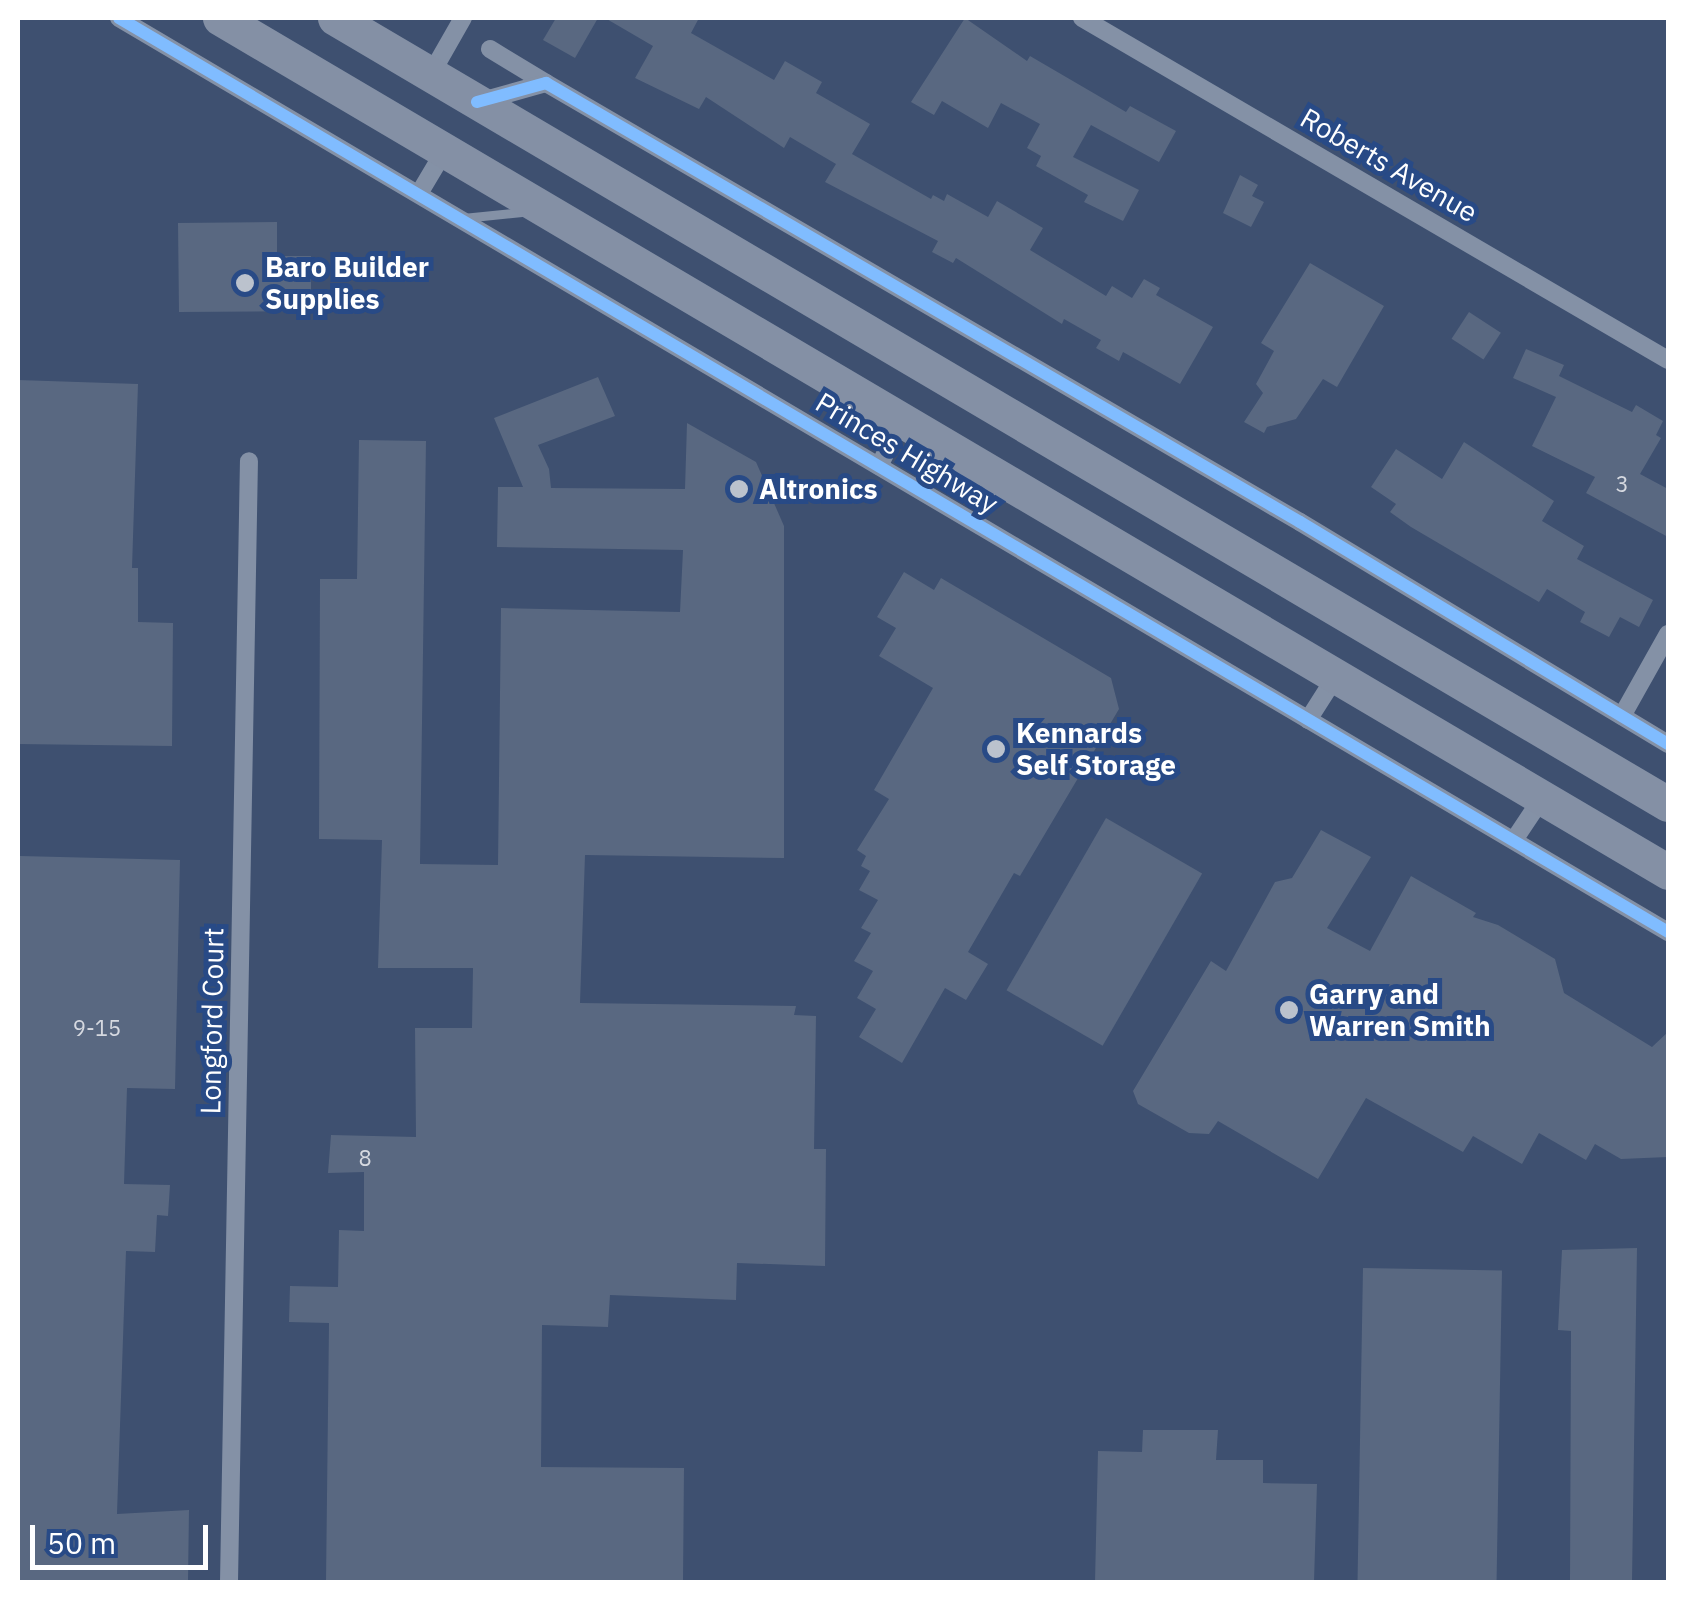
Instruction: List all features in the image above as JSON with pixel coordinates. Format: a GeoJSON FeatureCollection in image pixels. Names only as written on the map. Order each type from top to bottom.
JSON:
{"type":"FeatureCollection","features":[{"type":"Feature","properties":{"kind":"highway","name":"Princes Highway"},"geometry":{"type":"LineString","coordinates":[[220,18],[1668,872]]}},
{"type":"Feature","properties":{"kind":"highway"},"geometry":{"type":"LineString","coordinates":[[334,18],[368,28],[474,101],[1668,804]]}},
{"type":"Feature","properties":{"kind":"highway"},"geometry":{"type":"LineString","coordinates":[[445,150],[474,101]]}},
{"type":"Feature","properties":{"kind":"street","name":"Princes Highway"},"geometry":{"type":"LineString","coordinates":[[119,18],[420,192],[1668,932]]}},
{"type":"Feature","properties":{"kind":"street"},"geometry":{"type":"LineString","coordinates":[[431,74],[463,18]]}},
{"type":"Feature","properties":{"kind":"street","name":"Roberts Avenue"},"geometry":{"type":"LineString","coordinates":[[1082,18],[1668,360]]}},
{"type":"Feature","properties":{"kind":"street"},"geometry":{"type":"LineString","coordinates":[[490,49],[1300,522],[1668,744]]}},
{"type":"Feature","properties":{"kind":"street"},"geometry":{"type":"LineString","coordinates":[[474,101],[546,83]]}},
{"type":"Feature","properties":{"kind":"street"},"geometry":{"type":"LineString","coordinates":[[420,192],[445,150]]}},
{"type":"Feature","properties":{"kind":"street","name":"Princes Highway"},"geometry":{"type":"LineString","coordinates":[[880,466],[903,419]]}},
{"type":"Feature","properties":{"kind":"street","name":"Longford Court"},"geometry":{"type":"LineString","coordinates":[[229,1582],[249,461]]}},
{"type":"Feature","properties":{"kind":"street"},"geometry":{"type":"LineString","coordinates":[[1622,716],[1668,634]]}},
{"type":"Feature","properties":{"kind":"street"},"geometry":{"type":"LineString","coordinates":[[1308,720],[1336,676]]}},
{"type":"Feature","properties":{"kind":"street"},"geometry":{"type":"LineString","coordinates":[[1514,840],[1542,798]]}},
{"type":"Feature","properties":{"kind":"lane"},"geometry":{"type":"LineString","coordinates":[[463,218],[507,211],[559,216]]}},
{"type":"Feature","properties":{"kind":"building"},"geometry":{"type":"Polygon","coordinates":[[[556,18],[598,18],[575,58],[543,40],[556,18]]]}},
{"type":"Feature","properties":{"kind":"building"},"geometry":{"type":"Polygon","coordinates":[[[605,18],[699,18],[691,33],[774,80],[785,61],[822,82],[816,93],[870,124],[852,154],[931,199],[933,195],[944,201],[947,194],[988,217],[997,201],[1043,228],[1030,250],[1106,296],[1112,286],[1132,298],[1144,279],[1160,288],[1156,295],[1213,327],[1180,384],[1123,352],[1119,361],[1096,348],[1101,340],[1064,319],[1062,324],[956,258],[953,263],[932,252],[938,241],[825,182],[836,164],[790,137],[784,148],[706,97],[699,109],[635,78],[653,46],[605,18]]]}},
{"type":"Feature","properties":{"kind":"building"},"geometry":{"type":"Polygon","coordinates":[[[965,18],[1027,61],[1030,56],[1126,112],[1130,106],[1176,131],[1159,162],[1091,125],[1073,157],[1139,190],[1123,221],[1084,202],[1088,195],[1036,166],[1041,156],[1027,148],[1040,124],[1001,103],[988,128],[942,101],[934,115],[911,102],[965,18]]]}},
{"type":"Feature","properties":{"kind":"building"},"geometry":{"type":"Polygon","coordinates":[[[1240,175],[1258,185],[1252,196],[1264,202],[1251,227],[1223,213],[1240,175]]]}},
{"type":"Feature","properties":{"kind":"building","name":"Baro Builder Supplies"},"geometry":{"type":"Polygon","coordinates":[[[277,222],[277,256],[311,256],[311,311],[179,312],[178,223],[277,222]]]}},
{"type":"Feature","properties":{"kind":"building"},"geometry":{"type":"Polygon","coordinates":[[[1310,263],[1384,306],[1337,387],[1323,379],[1296,419],[1267,427],[1264,433],[1244,422],[1263,393],[1256,384],[1274,351],[1261,343],[1310,263]]]}},
{"type":"Feature","properties":{"kind":"building"},"geometry":{"type":"Polygon","coordinates":[[[1469,312],[1501,333],[1483,360],[1452,339],[1469,312]]]}},
{"type":"Feature","properties":{"kind":"building"},"geometry":{"type":"Polygon","coordinates":[[[1526,349],[1564,365],[1559,376],[1632,412],[1636,405],[1663,421],[1656,435],[1661,438],[1640,474],[1668,489],[1668,537],[1586,493],[1595,477],[1532,446],[1556,397],[1513,378],[1526,349]]]}},
{"type":"Feature","properties":{"kind":"building"},"geometry":{"type":"Polygon","coordinates":[[[598,377],[615,416],[538,445],[549,469],[551,488],[685,489],[687,423],[756,462],[784,526],[784,858],[585,855],[580,1003],[796,1006],[794,1015],[816,1016],[814,1149],[826,1149],[825,1266],[737,1263],[736,1300],[610,1295],[608,1327],[542,1325],[541,1467],[684,1468],[683,1582],[326,1582],[329,1323],[289,1322],[290,1286],[338,1287],[339,1230],[364,1231],[364,1172],[328,1173],[331,1135],[416,1137],[415,1028],[472,1028],[473,968],[378,968],[382,840],[319,839],[320,579],[357,579],[359,440],[426,441],[420,864],[498,865],[501,608],[680,612],[683,550],[497,547],[498,487],[523,487],[494,418],[598,377]]]}},
{"type":"Feature","properties":{"kind":"building"},"geometry":{"type":"Polygon","coordinates":[[[18,380],[138,384],[132,568],[138,568],[138,622],[173,623],[172,746],[18,744],[18,380]]]}},
{"type":"Feature","properties":{"kind":"building"},"geometry":{"type":"Polygon","coordinates":[[[1464,442],[1554,501],[1542,521],[1584,546],[1577,559],[1653,600],[1639,627],[1620,617],[1609,637],[1580,622],[1585,612],[1547,589],[1539,602],[1411,527],[1390,512],[1396,504],[1371,487],[1396,449],[1442,479],[1464,442]]]}},
{"type":"Feature","properties":{"kind":"building","name":"Kennards Self Storage"},"geometry":{"type":"Polygon","coordinates":[[[904,572],[934,590],[941,578],[1111,678],[1119,709],[1020,876],[1014,873],[968,952],[988,964],[966,1000],[945,988],[902,1063],[859,1037],[876,1009],[857,998],[873,971],[854,961],[871,933],[861,928],[878,900],[859,890],[870,871],[861,866],[866,856],[857,850],[889,799],[874,790],[933,688],[879,656],[896,628],[877,617],[904,572]]]}},
{"type":"Feature","properties":{"kind":"building"},"geometry":{"type":"Polygon","coordinates":[[[1106,818],[1202,874],[1103,1046],[1006,990],[1106,818]]]}},
{"type":"Feature","properties":{"kind":"building"},"geometry":{"type":"Polygon","coordinates":[[[1321,830],[1371,857],[1327,928],[1370,951],[1411,876],[1476,913],[1473,917],[1498,925],[1555,959],[1564,993],[1652,1047],[1668,1032],[1668,1157],[1621,1159],[1595,1144],[1586,1160],[1539,1133],[1522,1164],[1473,1136],[1463,1152],[1366,1098],[1318,1179],[1218,1121],[1209,1134],[1189,1133],[1138,1104],[1133,1091],[1211,961],[1226,971],[1275,882],[1292,878],[1321,830]]]}},
{"type":"Feature","properties":{"kind":"building"},"geometry":{"type":"Polygon","coordinates":[[[20,856],[180,860],[175,1089],[127,1088],[124,1184],[170,1185],[168,1216],[157,1215],[155,1252],[126,1251],[117,1514],[189,1510],[188,1582],[18,1582],[20,856]]]}},
{"type":"Feature","properties":{"kind":"building"},"geometry":{"type":"Polygon","coordinates":[[[1637,1248],[1632,1582],[1570,1582],[1571,1331],[1558,1330],[1562,1250],[1637,1248]]]}},
{"type":"Feature","properties":{"kind":"building"},"geometry":{"type":"Polygon","coordinates":[[[1363,1268],[1502,1270],[1497,1582],[1358,1582],[1363,1268]]]}},
{"type":"Feature","properties":{"kind":"building"},"geometry":{"type":"Polygon","coordinates":[[[1143,1430],[1218,1430],[1216,1460],[1263,1460],[1263,1483],[1317,1484],[1314,1582],[1095,1582],[1098,1451],[1142,1452],[1143,1430]]]}},
{"type":"Feature","properties":{"kind":"cycle path"},"geometry":{"type":"LineString","coordinates":[[119,18],[1668,932]]}},
{"type":"Feature","properties":{"kind":"cycle path"},"geometry":{"type":"LineString","coordinates":[[477,102],[546,83],[1300,522],[1668,744]]}},
{"type":"Feature","properties":{"kind":"place","name":"Baro Builder Supplies"},"geometry":{"type":"Point","coordinates":[245,283]}},
{"type":"Feature","properties":{"kind":"place","name":"Altronics"},"geometry":{"type":"Point","coordinates":[739,489]}},
{"type":"Feature","properties":{"kind":"place","name":"Kennards Self Storage"},"geometry":{"type":"Point","coordinates":[996,749]}},
{"type":"Feature","properties":{"kind":"place","name":"Garry and Warren Smith"},"geometry":{"type":"Point","coordinates":[1289,1010]}}]}
